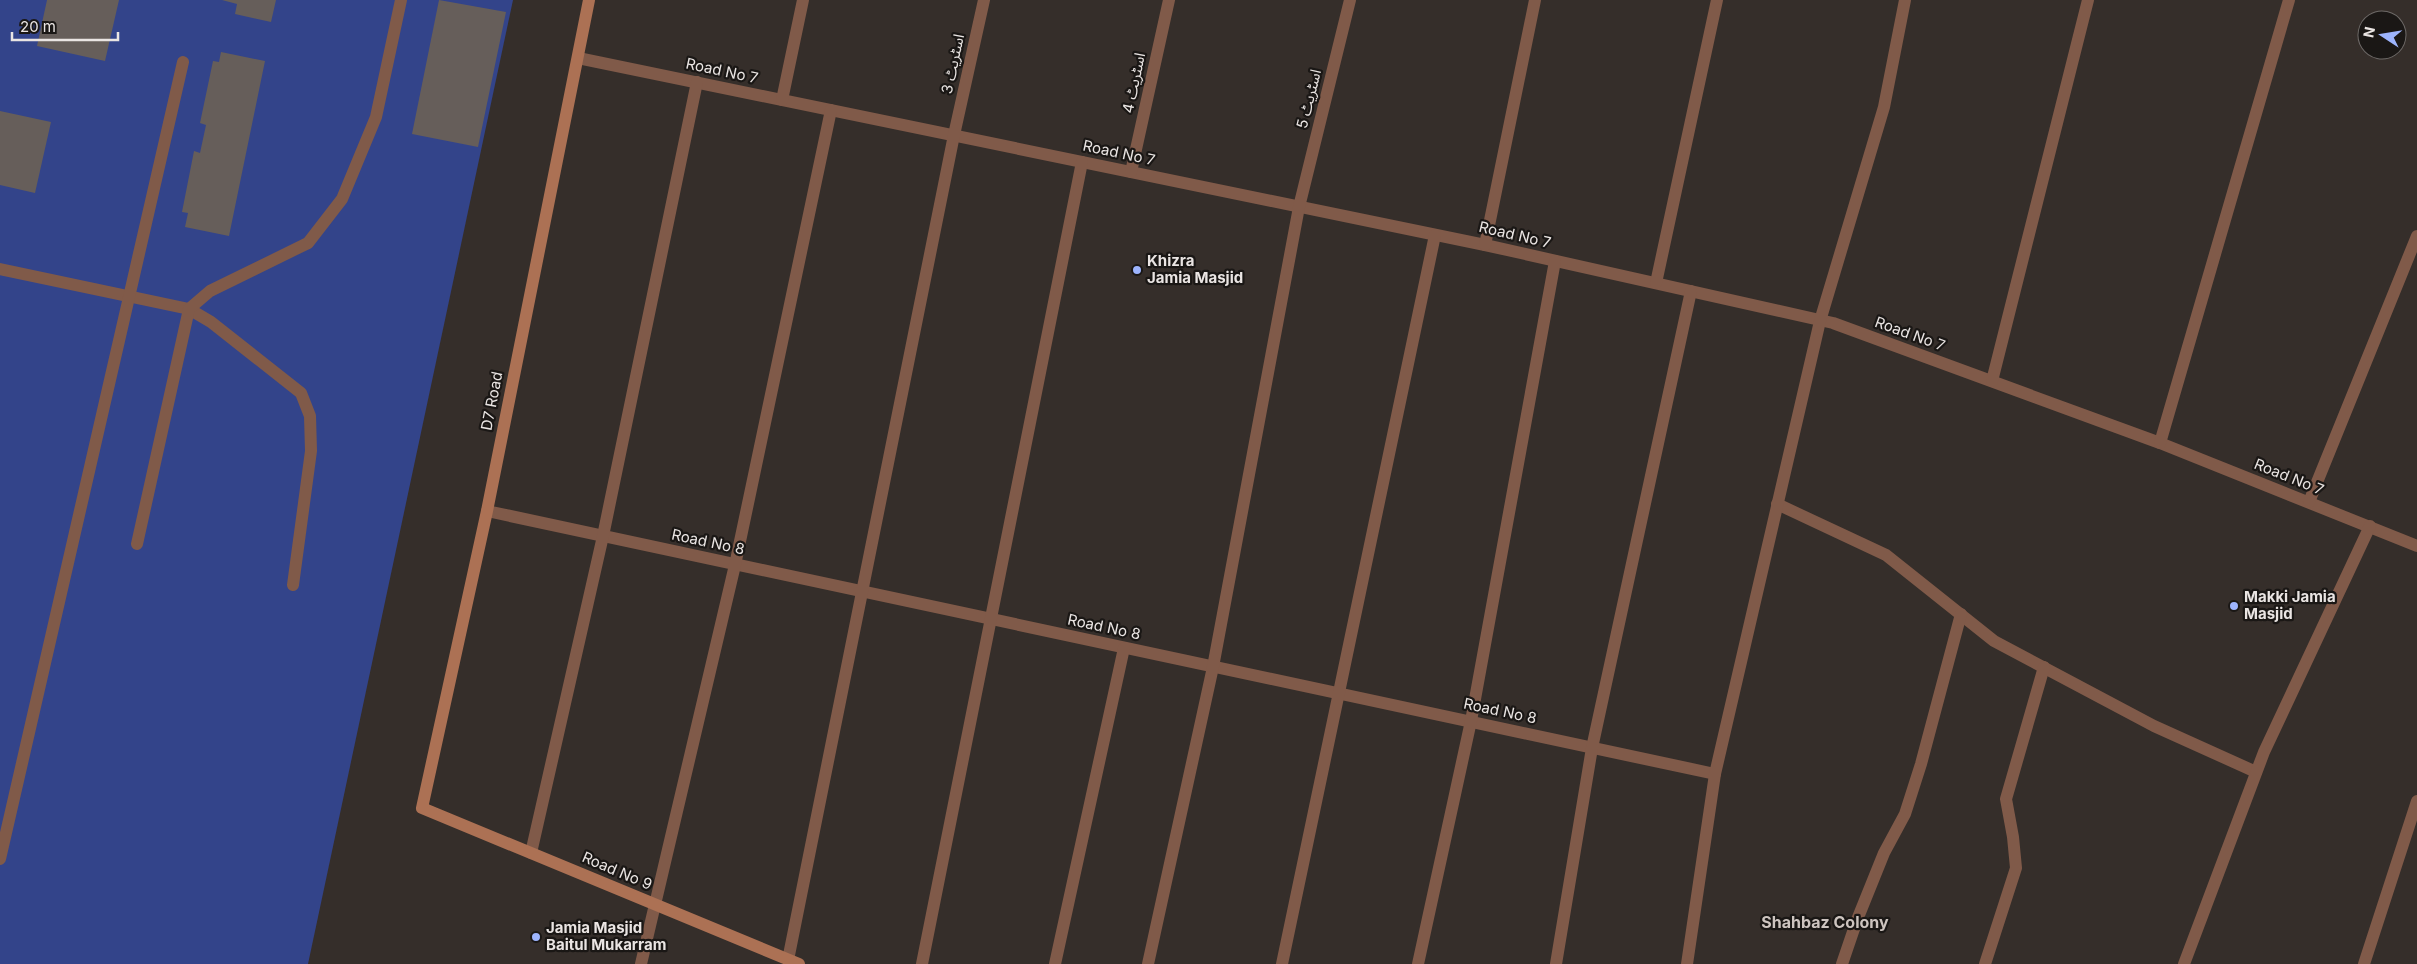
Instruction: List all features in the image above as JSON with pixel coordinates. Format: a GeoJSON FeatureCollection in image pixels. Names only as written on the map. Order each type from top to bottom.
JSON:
{"type":"FeatureCollection","features":[{"type":"Feature","properties":{"kind":"street"},"geometry":{"type":"LineString","coordinates":[[137,544],[189,309],[210,291],[308,243],[342,199],[376,117],[401,0]]}},
{"type":"Feature","properties":{"kind":"street","name":"D7 Road"},"geometry":{"type":"LineString","coordinates":[[422,808],[487,511],[589,0]]}},
{"type":"Feature","properties":{"kind":"street"},"geometry":{"type":"LineString","coordinates":[[782,100],[803,0]]}},
{"type":"Feature","properties":{"kind":"street","name":"اسٹریٹ 3"},"geometry":{"type":"LineString","coordinates":[[793,962],[863,592],[954,135],[984,0]]}},
{"type":"Feature","properties":{"kind":"street","name":"اسٹریٹ 4"},"geometry":{"type":"LineString","coordinates":[[1131,172],[1169,0]]}},
{"type":"Feature","properties":{"kind":"street","name":"اسٹریٹ 5"},"geometry":{"type":"LineString","coordinates":[[1148,964],[1213,667],[1299,206],[1350,0]]}},
{"type":"Feature","properties":{"kind":"street"},"geometry":{"type":"LineString","coordinates":[[1484,245],[1535,0]]}},
{"type":"Feature","properties":{"kind":"street"},"geometry":{"type":"LineString","coordinates":[[1656,284],[1717,0]]}},
{"type":"Feature","properties":{"kind":"street"},"geometry":{"type":"LineString","coordinates":[[1687,964],[1715,774],[1820,320],[1884,107],[1905,0]]}},
{"type":"Feature","properties":{"kind":"street"},"geometry":{"type":"LineString","coordinates":[[1992,381],[2088,0]]}},
{"type":"Feature","properties":{"kind":"street"},"geometry":{"type":"LineString","coordinates":[[2160,443],[2289,0]]}},
{"type":"Feature","properties":{"kind":"street","name":"Road No 7"},"geometry":{"type":"LineString","coordinates":[[578,58],[1484,245],[1820,320],[2160,443],[2417,546]]}},
{"type":"Feature","properties":{"kind":"street"},"geometry":{"type":"LineString","coordinates":[[0,859],[5,813],[183,62]]}},
{"type":"Feature","properties":{"kind":"street"},"geometry":{"type":"LineString","coordinates":[[531,853],[603,536],[697,82]]}},
{"type":"Feature","properties":{"kind":"street"},"geometry":{"type":"LineString","coordinates":[[641,964],[735,564],[831,110]]}},
{"type":"Feature","properties":{"kind":"street"},"geometry":{"type":"LineString","coordinates":[[922,964],[1082,162]]}},
{"type":"Feature","properties":{"kind":"street"},"geometry":{"type":"LineString","coordinates":[[1282,964],[1435,235]]}},
{"type":"Feature","properties":{"kind":"street"},"geometry":{"type":"LineString","coordinates":[[2309,502],[2417,236]]}},
{"type":"Feature","properties":{"kind":"street"},"geometry":{"type":"LineString","coordinates":[[1418,964],[1471,722],[1555,261]]}},
{"type":"Feature","properties":{"kind":"street"},"geometry":{"type":"LineString","coordinates":[[0,269],[189,309],[211,322],[301,393],[310,416],[311,451],[293,584]]}},
{"type":"Feature","properties":{"kind":"street"},"geometry":{"type":"LineString","coordinates":[[1556,964],[1592,748],[1691,292]]}},
{"type":"Feature","properties":{"kind":"street"},"geometry":{"type":"LineString","coordinates":[[1777,504],[1886,555],[1994,641],[2154,726],[2256,772]]}},
{"type":"Feature","properties":{"kind":"street","name":"Road No 8"},"geometry":{"type":"LineString","coordinates":[[487,511],[991,621],[1715,774]]}},
{"type":"Feature","properties":{"kind":"street"},"geometry":{"type":"LineString","coordinates":[[2184,964],[2256,772],[2370,526]]}},
{"type":"Feature","properties":{"kind":"street"},"geometry":{"type":"LineString","coordinates":[[1842,964],[1857,920],[1884,854],[1905,814],[1921,764],[1961,614]]}},
{"type":"Feature","properties":{"kind":"street"},"geometry":{"type":"LineString","coordinates":[[1055,964],[1124,648]]}},
{"type":"Feature","properties":{"kind":"street"},"geometry":{"type":"LineString","coordinates":[[1985,964],[2016,868],[2006,799],[2044,667]]}},
{"type":"Feature","properties":{"kind":"street"},"geometry":{"type":"LineString","coordinates":[[2364,964],[2417,801]]}},
{"type":"Feature","properties":{"kind":"street","name":"Road No 9"},"geometry":{"type":"LineString","coordinates":[[422,808],[793,962]]}},
{"type":"Feature","properties":{"kind":"shaded area"},"geometry":{"type":"Polygon","coordinates":[[[0,0],[513,0],[308,964],[0,964],[0,0]]]}},
{"type":"Feature","properties":{"kind":"building"},"geometry":{"type":"Polygon","coordinates":[[[47,0],[119,0],[105,61],[37,46],[47,0]]]}},
{"type":"Feature","properties":{"kind":"building"},"geometry":{"type":"Polygon","coordinates":[[[222,0],[276,0],[271,22],[235,14],[237,4],[222,0]]]}},
{"type":"Feature","properties":{"kind":"building"},"geometry":{"type":"Polygon","coordinates":[[[439,0],[506,12],[478,147],[412,134],[439,0]]]}},
{"type":"Feature","properties":{"kind":"building"},"geometry":{"type":"Polygon","coordinates":[[[221,52],[265,61],[229,236],[185,227],[188,213],[182,212],[194,151],[200,153],[206,125],[200,123],[213,61],[219,62],[221,52]]]}},
{"type":"Feature","properties":{"kind":"building"},"geometry":{"type":"Polygon","coordinates":[[[0,111],[51,122],[35,193],[0,185],[0,111]]]}},
{"type":"Feature","properties":{"kind":"place","name":"Khizra Jamia Masjid"},"geometry":{"type":"Point","coordinates":[1137,270]}},
{"type":"Feature","properties":{"kind":"place","name":"Makki Jamia Masjid"},"geometry":{"type":"Point","coordinates":[2234,606]}},
{"type":"Feature","properties":{"kind":"place","name":"Jamia Masjid Baitul Mukarram"},"geometry":{"type":"Point","coordinates":[536,937]}},
{"type":"Feature","properties":{"kind":"district","name":"Shahbaz Colony"},"geometry":{"type":"Point","coordinates":[1825,922]}}]}
